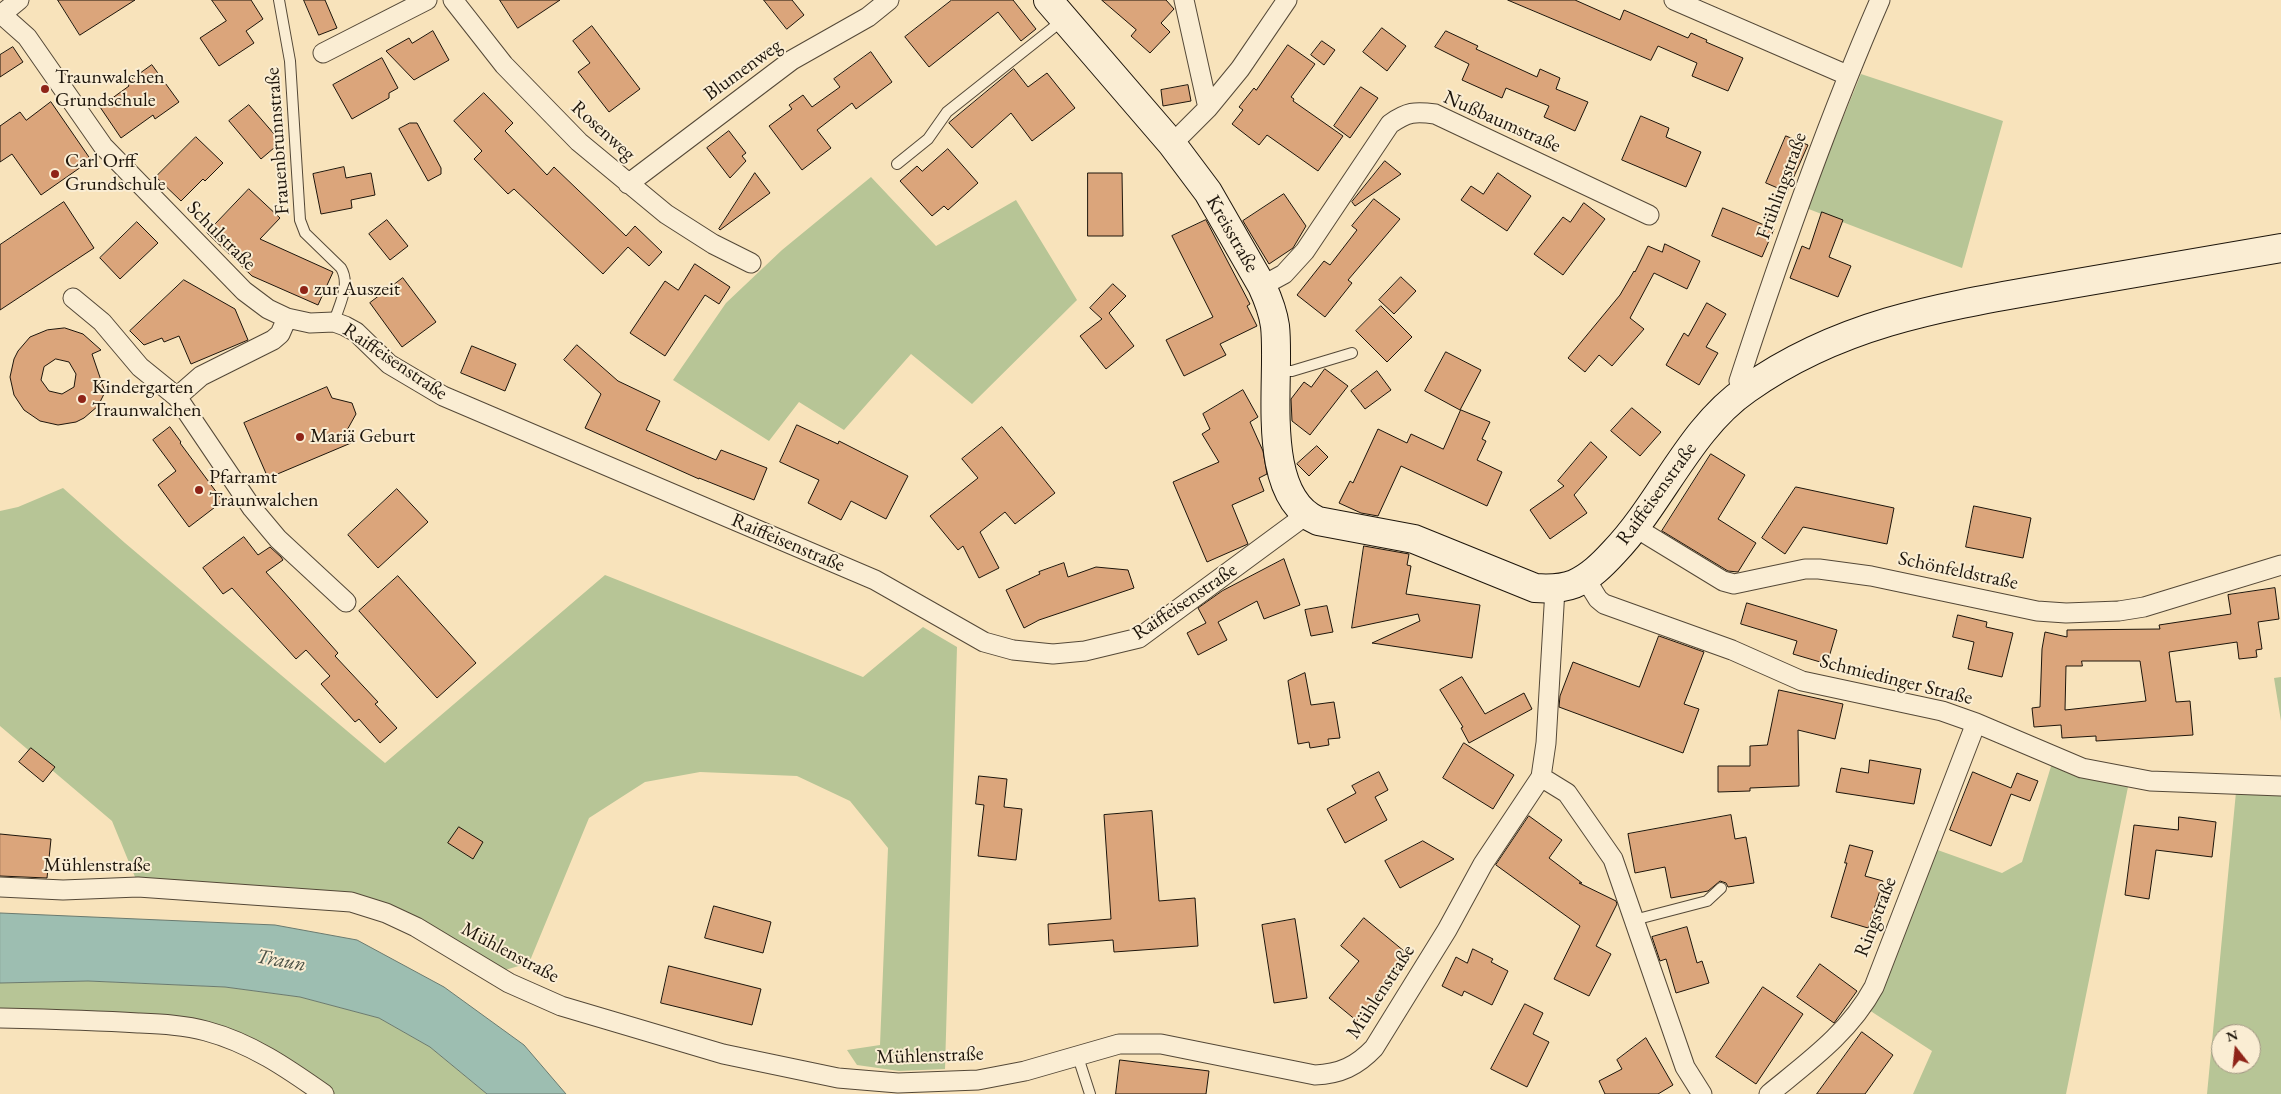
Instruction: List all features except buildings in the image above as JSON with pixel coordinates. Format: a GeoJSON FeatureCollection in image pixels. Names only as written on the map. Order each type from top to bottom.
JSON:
{"type":"FeatureCollection","features":[{"type":"Feature","properties":{"kind":"street"},"geometry":{"type":"LineString","coordinates":[[1,13],[19,0]]}},
{"type":"Feature","properties":{"kind":"street"},"geometry":{"type":"LineString","coordinates":[[323,53],[427,0]]}},
{"type":"Feature","properties":{"kind":"street","name":"Rosenweg"},"geometry":{"type":"LineString","coordinates":[[453,0],[504,65],[579,142],[666,214],[713,244],[751,263]]}},
{"type":"Feature","properties":{"kind":"street","name":"Blumenweg"},"geometry":{"type":"LineString","coordinates":[[628,184],[792,60],[868,17],[890,0]]}},
{"type":"Feature","properties":{"kind":"street"},"geometry":{"type":"LineString","coordinates":[[1184,0],[1208,108]]}},
{"type":"Feature","properties":{"kind":"street"},"geometry":{"type":"LineString","coordinates":[[1172,144],[1208,108],[1240,69],[1287,0]]}},
{"type":"Feature","properties":{"kind":"street"},"geometry":{"type":"LineString","coordinates":[[1674,0],[1848,75]]}},
{"type":"Feature","properties":{"kind":"street","name":"Frühlingstraße"},"geometry":{"type":"LineString","coordinates":[[1745,390],[1739,381],[1785,241],[1848,75],[1880,0]]}},
{"type":"Feature","properties":{"kind":"street","name":"Kreisstraße"},"geometry":{"type":"LineString","coordinates":[[1057,9],[1172,144],[1208,192],[1262,286],[1275,326],[1277,371],[1276,431],[1281,467],[1292,497],[1306,515]]}},
{"type":"Feature","properties":{"kind":"street","name":"Schulstraße"},"geometry":{"type":"LineString","coordinates":[[1,13],[26,37],[103,146],[127,172],[244,291],[268,309],[287,318]]}},
{"type":"Feature","properties":{"kind":"street","name":"Nußbaumstraße"},"geometry":{"type":"LineString","coordinates":[[1262,286],[1284,274],[1305,251],[1390,124],[1404,114],[1420,112],[1435,114],[1649,215]]}},
{"type":"Feature","properties":{"kind":"street","name":"Raiffeisenstraße"},"geometry":{"type":"LineString","coordinates":[[287,318],[310,323],[334,322],[356,332],[390,364],[442,396],[875,580],[984,642],[1013,650],[1053,654],[1085,651],[1139,638],[1306,515],[1332,524],[1401,536],[1535,588],[1555,589],[1572,584],[1598,569],[1636,528],[1702,433],[1724,407],[1745,390],[1810,352],[1868,327],[1995,298],[2281,248]]}},
{"type":"Feature","properties":{"kind":"street"},"geometry":{"type":"LineString","coordinates":[[73,298],[102,322],[140,367],[177,397],[252,508],[278,539],[346,602]]}},
{"type":"Feature","properties":{"kind":"street"},"geometry":{"type":"LineString","coordinates":[[177,397],[201,376],[273,340],[280,334],[287,318]]}},
{"type":"Feature","properties":{"kind":"street","name":"Schönfeldstraße"},"geometry":{"type":"LineString","coordinates":[[1636,528],[1723,581],[1734,584],[1805,569],[1819,569],[1871,576],[2037,611],[2066,613],[2119,611],[2144,607],[2281,565]]}},
{"type":"Feature","properties":{"kind":"street","name":"Schmiedinger Straße"},"geometry":{"type":"LineString","coordinates":[[1585,578],[1598,600],[1604,604],[1732,650],[1802,681],[1942,711],[1976,723],[2082,768],[2150,781],[2277,785]]}},
{"type":"Feature","properties":{"kind":"street","name":"Mühlenstraße"},"geometry":{"type":"LineString","coordinates":[[0,887],[63,890],[138,887],[351,902],[386,913],[416,927],[509,984],[562,1006],[724,1054],[838,1078],[898,1083],[978,1080],[1024,1071],[1120,1044],[1161,1044],[1315,1075],[1333,1074],[1350,1068],[1374,1048],[1447,930],[1483,864],[1541,777],[1546,743],[1555,589]]}},
{"type":"Feature","properties":{"kind":"street","name":"Ringstraße"},"geometry":{"type":"LineString","coordinates":[[1769,1094],[1830,1045],[1866,1002],[1874,987],[1976,723]]}},
{"type":"Feature","properties":{"kind":"street"},"geometry":{"type":"LineString","coordinates":[[1541,777],[1567,792],[1613,859],[1685,1067],[1702,1094]]}},
{"type":"Feature","properties":{"kind":"street"},"geometry":{"type":"LineString","coordinates":[[0,1018],[97,1020],[169,1025],[206,1031],[243,1044],[274,1060],[324,1094]]}},
{"type":"Feature","properties":{"kind":"lane","name":"Frauenbrunnstraße"},"geometry":{"type":"LineString","coordinates":[[279,0],[290,61],[300,220],[305,233],[341,268],[345,275],[346,283],[334,322]]}},
{"type":"Feature","properties":{"kind":"lane"},"geometry":{"type":"LineString","coordinates":[[896,164],[928,139],[947,112],[1057,9]]}},
{"type":"Feature","properties":{"kind":"lane"},"geometry":{"type":"LineString","coordinates":[[1277,371],[1292,371],[1352,353]]}},
{"type":"Feature","properties":{"kind":"lane"},"geometry":{"type":"LineString","coordinates":[[1634,920],[1707,901],[1721,888]]}},
{"type":"Feature","properties":{"kind":"lane"},"geometry":{"type":"LineString","coordinates":[[1078,1057],[1090,1094]]}},
{"type":"Feature","properties":{"kind":"green space"},"geometry":{"type":"Polygon","coordinates":[[[1861,74],[2003,121],[1962,268],[1806,208],[1861,74]]]}},
{"type":"Feature","properties":{"kind":"green space"},"geometry":{"type":"Polygon","coordinates":[[[871,177],[936,246],[1016,200],[1077,300],[972,404],[911,354],[844,430],[799,402],[769,441],[673,380],[726,303],[782,250],[871,177]]]}},
{"type":"Feature","properties":{"kind":"green space"},"geometry":{"type":"Polygon","coordinates":[[[63,488],[125,543],[385,763],[605,575],[863,677],[923,627],[957,647],[945,1069],[899,1071],[857,1065],[847,1050],[880,1045],[888,848],[850,801],[797,776],[700,772],[645,782],[589,818],[529,963],[505,970],[354,895],[135,877],[112,821],[0,726],[0,511],[18,507],[63,488]]]}},
{"type":"Feature","properties":{"kind":"green space"},"geometry":{"type":"Polygon","coordinates":[[[2281,677],[2281,721],[2274,678],[2281,677]]]}},
{"type":"Feature","properties":{"kind":"green space"},"geometry":{"type":"Polygon","coordinates":[[[2052,763],[2129,782],[2066,1094],[1913,1094],[1932,1051],[1869,1010],[1932,848],[2002,873],[2022,862],[2052,763]]]}},
{"type":"Feature","properties":{"kind":"green space"},"geometry":{"type":"Polygon","coordinates":[[[2236,792],[2281,794],[2281,1094],[2207,1094],[2211,1052],[2211,1074],[2261,1074],[2261,1024],[2214,1024],[2236,792]]]}},
{"type":"Feature","properties":{"kind":"green space"},"geometry":{"type":"Polygon","coordinates":[[[88,981],[225,987],[300,997],[379,1018],[430,1047],[487,1094],[333,1094],[245,1038],[0,1012],[0,983],[88,981]]]}},
{"type":"Feature","properties":{"kind":"water","name":"Traun"},"geometry":{"type":"Polygon","coordinates":[[[0,913],[275,925],[357,940],[444,987],[524,1045],[566,1094],[487,1094],[430,1047],[379,1018],[300,997],[225,987],[88,981],[0,983],[0,913]]]}},
{"type":"Feature","properties":{"kind":"place","name":"Traunwalchen Grundschule"},"geometry":{"type":"Point","coordinates":[45,89]}},
{"type":"Feature","properties":{"kind":"place","name":"Carl Orff Grundschule"},"geometry":{"type":"Point","coordinates":[55,174]}},
{"type":"Feature","properties":{"kind":"place","name":"zur Auszeit"},"geometry":{"type":"Point","coordinates":[304,290]}},
{"type":"Feature","properties":{"kind":"place","name":"Kindergarten Traunwalchen"},"geometry":{"type":"Point","coordinates":[82,399]}},
{"type":"Feature","properties":{"kind":"place","name":"Mariä Geburt"},"geometry":{"type":"Point","coordinates":[300,437]}},
{"type":"Feature","properties":{"kind":"place","name":"Pfarramt Traunwalchen"},"geometry":{"type":"Point","coordinates":[199,490]}}]}
